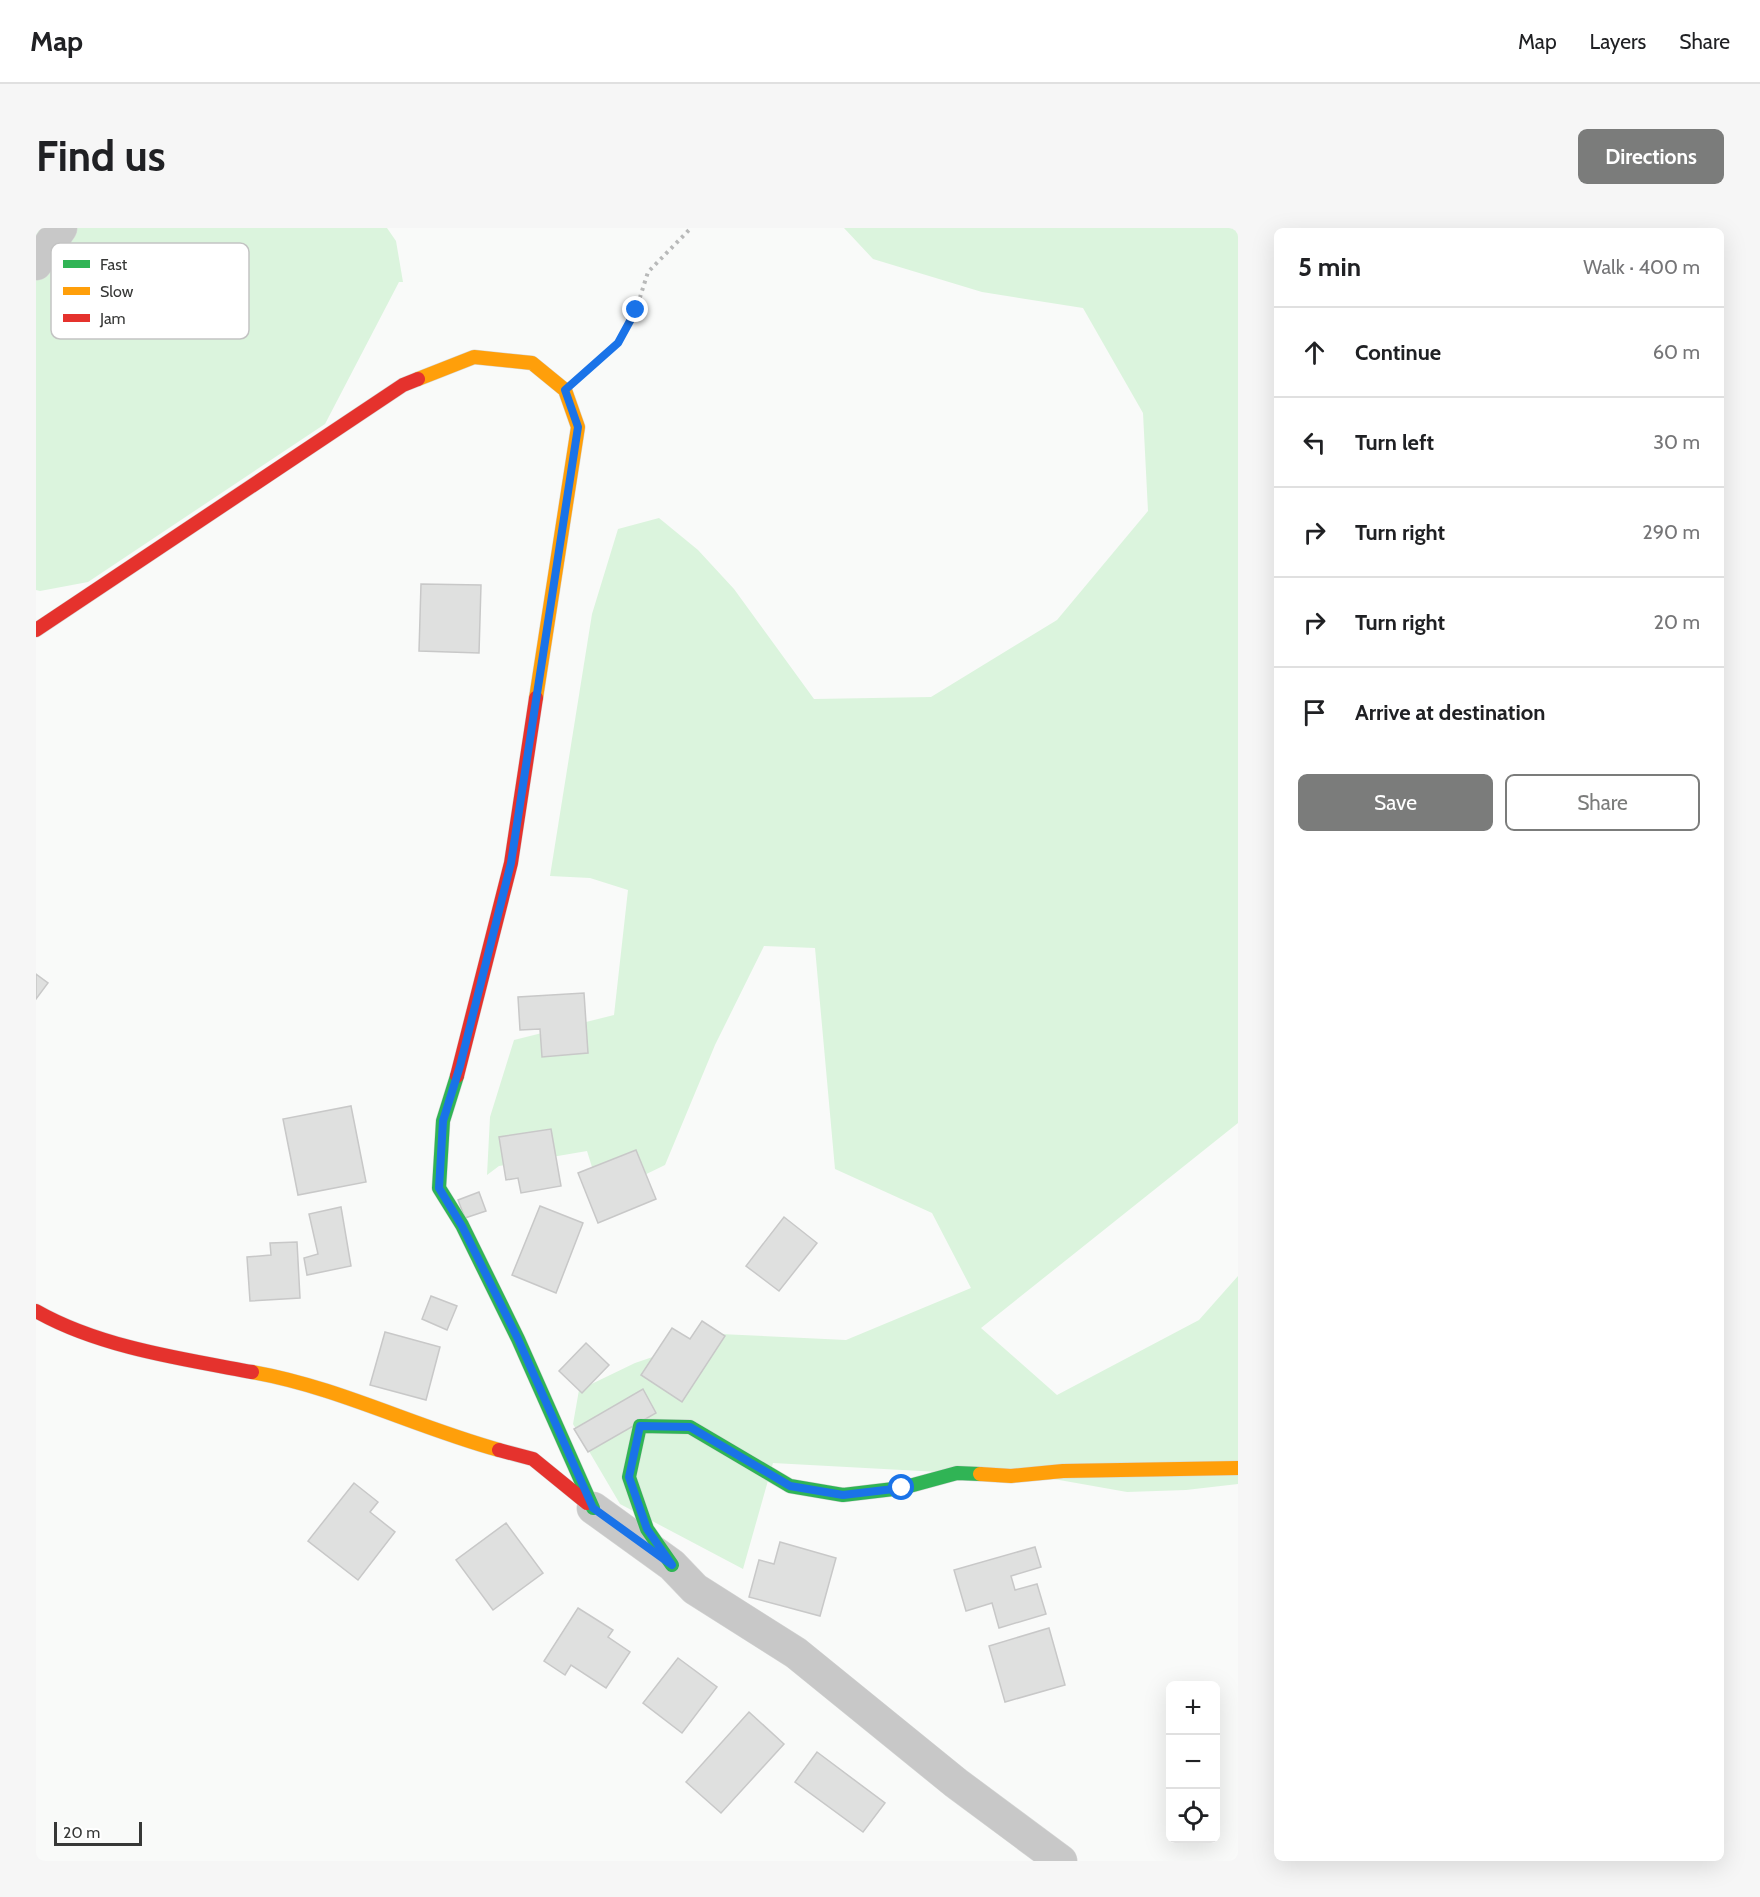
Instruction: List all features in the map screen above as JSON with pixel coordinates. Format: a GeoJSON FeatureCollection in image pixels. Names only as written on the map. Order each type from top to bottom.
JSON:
{"type":"FeatureCollection","features":[{"type":"Feature","properties":{"kind":"street"},"geometry":{"type":"LineString","coordinates":[[36,264],[61,228]]}},
{"type":"Feature","properties":{"kind":"street"},"geometry":{"type":"LineString","coordinates":[[36,630],[403,385],[474,357],[532,363],[565,390],[578,427],[511,863],[460,1066],[443,1121],[439,1188],[462,1226],[513,1328],[593,1508]]}},
{"type":"Feature","properties":{"kind":"street"},"geometry":{"type":"LineString","coordinates":[[36,1311],[64,1327],[177,1358],[260,1373],[337,1392],[460,1439],[533,1459],[593,1508],[672,1565]]}},
{"type":"Feature","properties":{"kind":"street"},"geometry":{"type":"LineString","coordinates":[[1061,1861],[956,1783],[796,1653],[695,1589],[672,1565],[647,1529],[629,1477],[640,1426],[690,1427],[790,1486],[843,1495],[902,1488],[957,1473],[1011,1476],[1063,1471],[1238,1467]]}},
{"type":"Feature","properties":{"kind":"path"},"geometry":{"type":"LineString","coordinates":[[565,390],[618,343],[636,310],[648,272],[691,228]]}},
{"type":"Feature","properties":{"kind":"green space"},"geometry":{"type":"Polygon","coordinates":[[[36,228],[387,228],[396,241],[403,282],[399,282],[325,424],[88,582],[36,590],[36,228]]]}},
{"type":"Feature","properties":{"kind":"green space"},"geometry":{"type":"Polygon","coordinates":[[[844,228],[1238,228],[1238,1123],[981,1328],[1057,1395],[1199,1320],[1238,1276],[1238,1484],[1186,1490],[1127,1492],[1048,1478],[773,1463],[743,1569],[620,1504],[573,1424],[579,1390],[635,1363],[720,1334],[846,1340],[971,1288],[932,1213],[835,1169],[815,948],[764,946],[715,1045],[665,1165],[601,1196],[587,1151],[499,1166],[487,1175],[490,1117],[514,1040],[614,1015],[628,890],[590,878],[550,876],[592,614],[618,529],[659,518],[698,550],[734,589],[814,699],[931,697],[1057,620],[1148,511],[1143,413],[1083,308],[982,292],[873,259],[844,228]]]}},
{"type":"Feature","properties":{"kind":"building"},"geometry":{"type":"Polygon","coordinates":[[[421,584],[481,585],[479,653],[419,651],[421,584]]]}},
{"type":"Feature","properties":{"kind":"building"},"geometry":{"type":"Polygon","coordinates":[[[36,974],[48,983],[36,999],[36,974]]]}},
{"type":"Feature","properties":{"kind":"building"},"geometry":{"type":"Polygon","coordinates":[[[584,993],[588,1053],[542,1057],[540,1029],[520,1030],[518,997],[584,993]]]}},
{"type":"Feature","properties":{"kind":"building"},"geometry":{"type":"Polygon","coordinates":[[[351,1106],[366,1182],[298,1195],[283,1119],[351,1106]]]}},
{"type":"Feature","properties":{"kind":"building"},"geometry":{"type":"Polygon","coordinates":[[[551,1129],[561,1186],[521,1193],[518,1178],[506,1180],[499,1137],[551,1129]]]}},
{"type":"Feature","properties":{"kind":"building"},"geometry":{"type":"Polygon","coordinates":[[[636,1150],[656,1199],[598,1223],[578,1173],[636,1150]]]}},
{"type":"Feature","properties":{"kind":"building"},"geometry":{"type":"Polygon","coordinates":[[[479,1192],[486,1211],[465,1218],[458,1200],[479,1192]]]}},
{"type":"Feature","properties":{"kind":"building"},"geometry":{"type":"Polygon","coordinates":[[[540,1206],[583,1223],[556,1293],[512,1275],[540,1206]]]}},
{"type":"Feature","properties":{"kind":"building"},"geometry":{"type":"Polygon","coordinates":[[[341,1207],[351,1266],[307,1275],[304,1258],[318,1254],[309,1214],[341,1207]]]}},
{"type":"Feature","properties":{"kind":"building"},"geometry":{"type":"Polygon","coordinates":[[[784,1217],[817,1243],[779,1291],[746,1266],[784,1217]]]}},
{"type":"Feature","properties":{"kind":"building"},"geometry":{"type":"Polygon","coordinates":[[[297,1242],[300,1298],[250,1301],[247,1257],[271,1255],[270,1243],[297,1242]]]}},
{"type":"Feature","properties":{"kind":"building"},"geometry":{"type":"Polygon","coordinates":[[[431,1296],[457,1306],[447,1330],[422,1319],[431,1296]]]}},
{"type":"Feature","properties":{"kind":"building"},"geometry":{"type":"Polygon","coordinates":[[[702,1321],[725,1336],[682,1402],[641,1375],[672,1328],[690,1339],[702,1321]]]}},
{"type":"Feature","properties":{"kind":"building"},"geometry":{"type":"Polygon","coordinates":[[[385,1332],[440,1347],[426,1400],[370,1385],[385,1332]]]}},
{"type":"Feature","properties":{"kind":"building"},"geometry":{"type":"Polygon","coordinates":[[[586,1343],[609,1365],[582,1393],[559,1371],[586,1343]]]}},
{"type":"Feature","properties":{"kind":"building"},"geometry":{"type":"Polygon","coordinates":[[[643,1389],[656,1413],[588,1452],[574,1429],[643,1389]]]}},
{"type":"Feature","properties":{"kind":"building"},"geometry":{"type":"Polygon","coordinates":[[[354,1483],[378,1502],[370,1512],[395,1532],[358,1580],[308,1541],[354,1483]]]}},
{"type":"Feature","properties":{"kind":"building"},"geometry":{"type":"Polygon","coordinates":[[[506,1523],[543,1573],[493,1610],[456,1560],[506,1523]]]}},
{"type":"Feature","properties":{"kind":"building"},"geometry":{"type":"Polygon","coordinates":[[[780,1542],[836,1558],[820,1616],[749,1597],[759,1560],[774,1564],[780,1542]]]}},
{"type":"Feature","properties":{"kind":"building"},"geometry":{"type":"Polygon","coordinates":[[[1035,1547],[1041,1567],[1011,1576],[1015,1590],[1037,1584],[1046,1614],[999,1628],[992,1603],[966,1611],[954,1570],[1035,1547]]]}},
{"type":"Feature","properties":{"kind":"building"},"geometry":{"type":"Polygon","coordinates":[[[578,1608],[613,1630],[608,1637],[630,1652],[606,1688],[571,1665],[565,1675],[544,1661],[578,1608]]]}},
{"type":"Feature","properties":{"kind":"building"},"geometry":{"type":"Polygon","coordinates":[[[1049,1628],[1065,1685],[1005,1702],[989,1646],[1049,1628]]]}},
{"type":"Feature","properties":{"kind":"building"},"geometry":{"type":"Polygon","coordinates":[[[678,1658],[717,1687],[682,1733],[643,1703],[678,1658]]]}},
{"type":"Feature","properties":{"kind":"building"},"geometry":{"type":"Polygon","coordinates":[[[749,1712],[784,1744],[721,1813],[686,1782],[749,1712]]]}},
{"type":"Feature","properties":{"kind":"building"},"geometry":{"type":"Polygon","coordinates":[[[817,1752],[885,1803],[863,1832],[795,1782],[817,1752]]]}},
{"type":"Feature","properties":{"kind":"traffic: fast"},"geometry":{"type":"LineString","coordinates":[[457,1076],[443,1121],[439,1188],[462,1225],[518,1339],[593,1508]]}},
{"type":"Feature","properties":{"kind":"traffic: fast"},"geometry":{"type":"LineString","coordinates":[[672,1565],[647,1529],[629,1477],[640,1426],[690,1427],[790,1486],[843,1495],[902,1488],[957,1473],[980,1474]]}},
{"type":"Feature","properties":{"kind":"traffic: slow"},"geometry":{"type":"LineString","coordinates":[[418,379],[474,357],[532,363],[565,390],[578,427],[536,698]]}},
{"type":"Feature","properties":{"kind":"traffic: slow"},"geometry":{"type":"LineString","coordinates":[[252,1372],[315,1387],[499,1450]]}},
{"type":"Feature","properties":{"kind":"traffic: slow"},"geometry":{"type":"LineString","coordinates":[[980,1474],[1011,1476],[1063,1471],[1238,1468]]}},
{"type":"Feature","properties":{"kind":"traffic: jam"},"geometry":{"type":"LineString","coordinates":[[36,630],[403,385],[418,379]]}},
{"type":"Feature","properties":{"kind":"traffic: jam"},"geometry":{"type":"LineString","coordinates":[[457,1076],[511,863],[536,698]]}},
{"type":"Feature","properties":{"kind":"traffic: jam"},"geometry":{"type":"LineString","coordinates":[[36,1311],[86,1334],[114,1343],[252,1372]]}},
{"type":"Feature","properties":{"kind":"traffic: jam"},"geometry":{"type":"LineString","coordinates":[[499,1450],[533,1459],[587,1503]]}},
{"type":"Feature","properties":{"kind":"route"},"geometry":{"type":"LineString","coordinates":[[636,310],[618,343],[565,390],[578,427],[511,863],[460,1066],[443,1121],[439,1188],[462,1226],[518,1339],[593,1508],[672,1565],[647,1529],[629,1477],[640,1426],[690,1427],[790,1486],[843,1495],[902,1488]]}}]}
